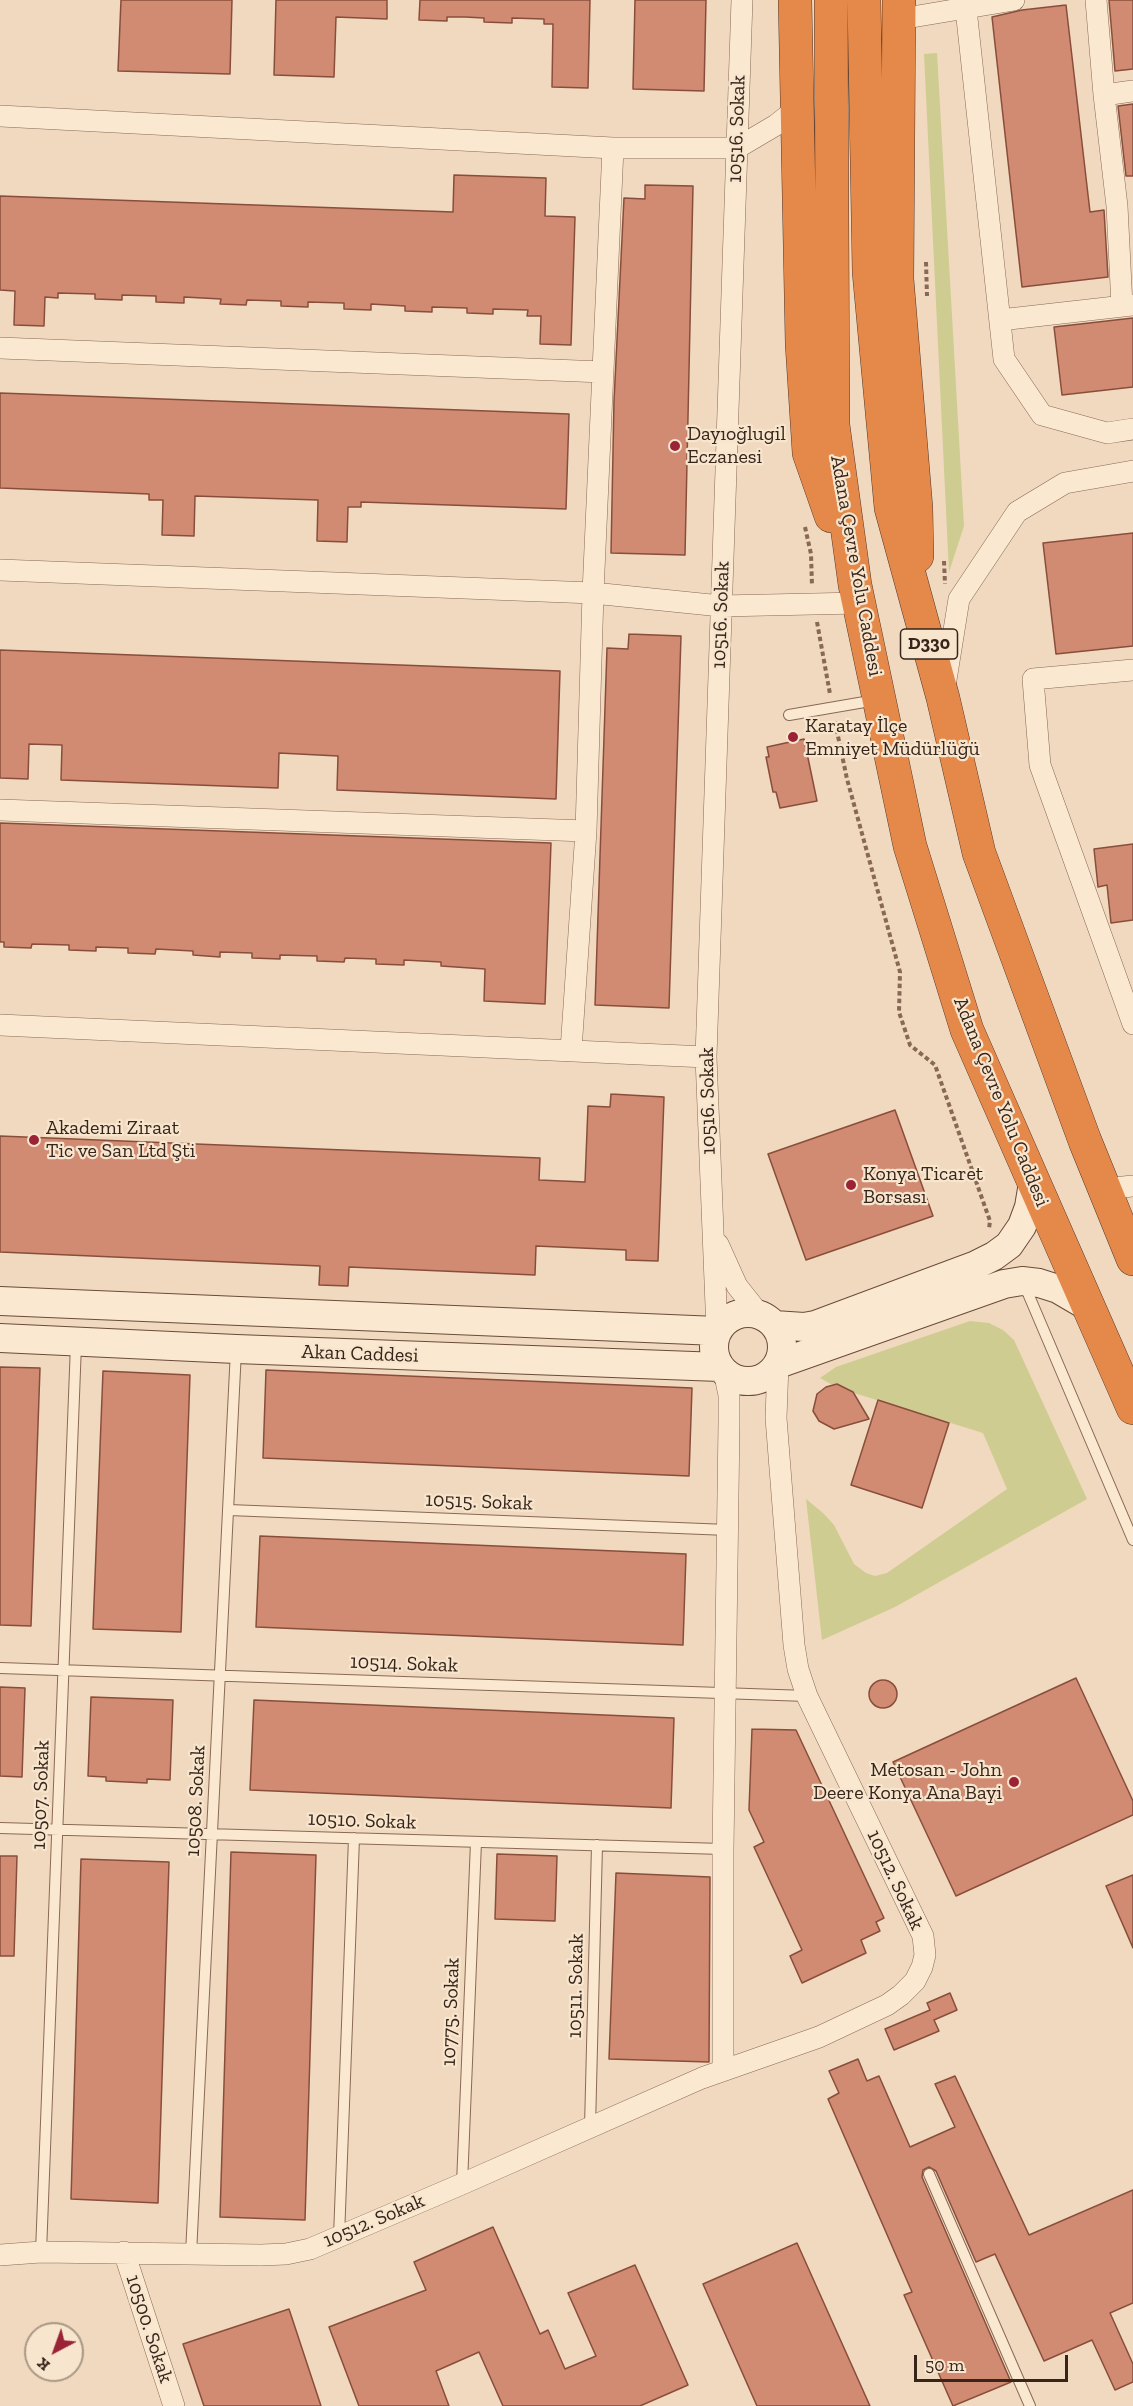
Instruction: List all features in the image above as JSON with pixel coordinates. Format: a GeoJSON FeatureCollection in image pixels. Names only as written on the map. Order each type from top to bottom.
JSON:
{"type":"FeatureCollection","features":[{"type":"Feature","properties":{"kind":"highway"},"geometry":{"type":"LineString","coordinates":[[795,0],[801,345],[808,453],[857,594]]}},
{"type":"Feature","properties":{"kind":"highway","name":"Adana Çevre Yolu Caddesi"},"geometry":{"type":"LineString","coordinates":[[831,0],[833,424],[857,594],[909,846],[967,1030],[1133,1408]]}},
{"type":"Feature","properties":{"kind":"highway","name":"D330"},"geometry":{"type":"LineString","coordinates":[[864,0],[869,272],[891,508],[933,601],[943,698],[979,853],[1118,1187],[1133,1259]]}},
{"type":"Feature","properties":{"kind":"highway"},"geometry":{"type":"LineString","coordinates":[[900,9],[897,279],[916,508],[933,601]]}},
{"type":"Feature","properties":{"kind":"street","name":"10516. Sokak"},"geometry":{"type":"LineString","coordinates":[[717,1331],[706,1057],[742,0]]}},
{"type":"Feature","properties":{"kind":"street"},"geometry":{"type":"LineString","coordinates":[[900,9],[1014,0]]}},
{"type":"Feature","properties":{"kind":"street"},"geometry":{"type":"LineString","coordinates":[[1000,320],[1128,305],[1125,205],[1104,95],[1096,0]]}},
{"type":"Feature","properties":{"kind":"street"},"geometry":{"type":"LineString","coordinates":[[965,4],[1004,359],[1042,415],[1107,433],[1133,429]]}},
{"type":"Feature","properties":{"kind":"street"},"geometry":{"type":"LineString","coordinates":[[1104,95],[1133,91]]}},
{"type":"Feature","properties":{"kind":"street"},"geometry":{"type":"LineString","coordinates":[[0,116],[614,148],[737,148],[776,125],[796,109]]}},
{"type":"Feature","properties":{"kind":"street"},"geometry":{"type":"LineString","coordinates":[[571,1050],[586,831],[593,592],[614,148]]}},
{"type":"Feature","properties":{"kind":"street"},"geometry":{"type":"LineString","coordinates":[[0,348],[603,372]]}},
{"type":"Feature","properties":{"kind":"street"},"geometry":{"type":"LineString","coordinates":[[943,698],[958,599],[1017,512],[1065,483],[1133,471]]}},
{"type":"Feature","properties":{"kind":"street"},"geometry":{"type":"LineString","coordinates":[[0,570],[593,592],[721,606],[857,594]]}},
{"type":"Feature","properties":{"kind":"street"},"geometry":{"type":"LineString","coordinates":[[1133,670],[1034,679],[1040,765],[1133,1024]]}},
{"type":"Feature","properties":{"kind":"street"},"geometry":{"type":"LineString","coordinates":[[0,810],[586,831]]}},
{"type":"Feature","properties":{"kind":"street"},"geometry":{"type":"LineString","coordinates":[[0,1024],[706,1057]]}},
{"type":"Feature","properties":{"kind":"street"},"geometry":{"type":"LineString","coordinates":[[723,2069],[723,1849],[727,1693],[729,1410],[722,1369],[715,1357],[717,1331],[724,1322],[738,1314],[749,1312],[767,1320],[804,1327],[815,1325],[976,1265],[1009,1245],[1022,1226],[1029,1207],[1033,1183]]}},
{"type":"Feature","properties":{"kind":"street"},"geometry":{"type":"LineString","coordinates":[[712,1230],[737,1286],[780,1335],[782,1346],[778,1364]]}},
{"type":"Feature","properties":{"kind":"street"},"geometry":{"type":"LineString","coordinates":[[722,1369],[738,1379],[755,1380],[766,1376],[778,1364],[988,1288],[1022,1281],[1058,1289],[1087,1306]]}},
{"type":"Feature","properties":{"kind":"street","name":"Akan Caddesi"},"geometry":{"type":"LineString","coordinates":[[0,1301],[717,1331]]}},
{"type":"Feature","properties":{"kind":"street","name":"Akan Caddesi"},"geometry":{"type":"LineString","coordinates":[[0,1338],[722,1369]]}},
{"type":"Feature","properties":{"kind":"street","name":"10512. Sokak"},"geometry":{"type":"LineString","coordinates":[[0,2255],[41,2252],[286,2254],[310,2248],[723,2069],[795,2046],[887,2005],[915,1981],[925,1955],[923,1936],[807,1696],[794,1645],[776,1418],[778,1364]]}},
{"type":"Feature","properties":{"kind":"street","name":"10500. Sokak"},"geometry":{"type":"LineString","coordinates":[[124,2252],[174,2406]]}},
{"type":"Feature","properties":{"kind":"lane"},"geometry":{"type":"LineString","coordinates":[[789,715],[879,700]]}},
{"type":"Feature","properties":{"kind":"lane"},"geometry":{"type":"LineString","coordinates":[[1022,1281],[1133,1540]]}},
{"type":"Feature","properties":{"kind":"lane","name":"10507. Sokak"},"geometry":{"type":"LineString","coordinates":[[41,2252],[76,1341]]}},
{"type":"Feature","properties":{"kind":"lane","name":"10508. Sokak"},"geometry":{"type":"LineString","coordinates":[[191,2254],[237,1349]]}},
{"type":"Feature","properties":{"kind":"lane","name":"10515. Sokak"},"geometry":{"type":"LineString","coordinates":[[228,1510],[728,1530]]}},
{"type":"Feature","properties":{"kind":"lane","name":"10514. Sokak"},"geometry":{"type":"LineString","coordinates":[[0,1668],[807,1696]]}},
{"type":"Feature","properties":{"kind":"lane","name":"10510. Sokak"},"geometry":{"type":"LineString","coordinates":[[0,1828],[723,1849]]}},
{"type":"Feature","properties":{"kind":"lane"},"geometry":{"type":"LineString","coordinates":[[339,2237],[354,1838]]}},
{"type":"Feature","properties":{"kind":"lane","name":"10775. Sokak"},"geometry":{"type":"LineString","coordinates":[[462,2184],[476,1842]]}},
{"type":"Feature","properties":{"kind":"lane","name":"10511. Sokak"},"geometry":{"type":"LineString","coordinates":[[590,2127],[597,1845]]}},
{"type":"Feature","properties":{"kind":"lane"},"geometry":{"type":"LineString","coordinates":[[929,2174],[1030,2406]]}},
{"type":"Feature","properties":{"kind":"path"},"geometry":{"type":"LineString","coordinates":[[925,252],[927,300]]}},
{"type":"Feature","properties":{"kind":"path"},"geometry":{"type":"LineString","coordinates":[[933,601],[944,558]]}},
{"type":"Feature","properties":{"kind":"shaded area"},"geometry":{"type":"Polygon","coordinates":[[[937,53],[964,526],[949,572],[924,54],[937,53]]]}},
{"type":"Feature","properties":{"kind":"shaded area"},"geometry":{"type":"Polygon","coordinates":[[[970,1321],[989,1323],[1003,1330],[1014,1340],[1087,1499],[895,1607],[822,1640],[806,1499],[834,1525],[854,1564],[866,1573],[875,1576],[887,1573],[1007,1489],[983,1433],[838,1388],[820,1378],[836,1367],[970,1321]]]}},
{"type":"Feature","properties":{"kind":"building"},"geometry":{"type":"Polygon","coordinates":[[[121,0],[232,0],[230,74],[118,71],[121,0]]]}},
{"type":"Feature","properties":{"kind":"building"},"geometry":{"type":"Polygon","coordinates":[[[276,0],[387,0],[387,19],[336,17],[334,77],[274,75],[276,0]]]}},
{"type":"Feature","properties":{"kind":"building"},"geometry":{"type":"Polygon","coordinates":[[[420,0],[590,0],[588,88],[552,87],[553,24],[544,24],[544,19],[512,18],[512,23],[484,22],[484,18],[465,17],[447,17],[447,21],[419,20],[420,0]]]}},
{"type":"Feature","properties":{"kind":"building"},"geometry":{"type":"Polygon","coordinates":[[[635,0],[706,0],[704,91],[633,89],[635,0]]]}},
{"type":"Feature","properties":{"kind":"building"},"geometry":{"type":"Polygon","coordinates":[[[1109,0],[1133,0],[1133,69],[1115,71],[1109,0]]]}},
{"type":"Feature","properties":{"kind":"building"},"geometry":{"type":"Polygon","coordinates":[[[1066,5],[1090,212],[1104,210],[1108,277],[1022,287],[992,17],[1022,10],[1066,5]]]}},
{"type":"Feature","properties":{"kind":"building"},"geometry":{"type":"Polygon","coordinates":[[[1133,104],[1133,176],[1126,176],[1118,106],[1133,104]]]}},
{"type":"Feature","properties":{"kind":"building"},"geometry":{"type":"Polygon","coordinates":[[[454,175],[546,178],[545,216],[575,217],[571,345],[540,344],[541,316],[527,316],[528,310],[493,309],[493,314],[467,313],[467,308],[432,307],[432,312],[405,311],[405,306],[371,304],[371,310],[344,309],[344,303],[308,302],[308,307],[281,306],[281,301],[247,300],[246,305],[220,304],[221,299],[184,297],[184,303],[156,302],[156,296],[122,295],[122,300],[95,299],[95,294],[58,293],[58,298],[45,297],[44,326],[14,325],[15,291],[0,290],[0,196],[453,212],[454,175]]]}},
{"type":"Feature","properties":{"kind":"building"},"geometry":{"type":"Polygon","coordinates":[[[645,185],[693,186],[685,555],[611,553],[614,401],[624,198],[645,199],[645,185]]]}},
{"type":"Feature","properties":{"kind":"building"},"geometry":{"type":"Polygon","coordinates":[[[1133,318],[1133,387],[1062,395],[1054,327],[1133,318]]]}},
{"type":"Feature","properties":{"kind":"building"},"geometry":{"type":"Polygon","coordinates":[[[0,393],[569,414],[566,509],[361,502],[361,507],[348,507],[347,542],[317,541],[318,500],[195,496],[194,536],[162,535],[163,500],[149,500],[149,494],[0,488],[0,393]]]}},
{"type":"Feature","properties":{"kind":"building"},"geometry":{"type":"Polygon","coordinates":[[[1133,533],[1133,646],[1056,654],[1043,543],[1133,533]]]}},
{"type":"Feature","properties":{"kind":"building"},"geometry":{"type":"Polygon","coordinates":[[[629,634],[681,636],[669,1008],[595,1005],[607,648],[628,649],[629,634]]]}},
{"type":"Feature","properties":{"kind":"building"},"geometry":{"type":"Polygon","coordinates":[[[0,650],[560,671],[556,799],[337,790],[338,756],[279,753],[278,788],[61,780],[62,745],[29,744],[28,779],[0,778],[0,650]]]}},
{"type":"Feature","properties":{"kind":"building"},"geometry":{"type":"Polygon","coordinates":[[[804,739],[817,801],[780,808],[776,792],[773,792],[766,757],[769,757],[767,747],[804,739]]]}},
{"type":"Feature","properties":{"kind":"building"},"geometry":{"type":"Polygon","coordinates":[[[0,823],[551,843],[545,1004],[484,1001],[485,969],[441,966],[441,962],[404,960],[404,965],[376,964],[376,959],[345,958],[344,962],[317,961],[317,956],[280,955],[280,959],[252,958],[252,953],[220,952],[220,957],[193,955],[193,951],[156,949],[155,954],[128,953],[128,948],[96,947],[96,951],[69,950],[69,945],[32,944],[31,948],[4,947],[4,942],[0,942],[0,823]]]}},
{"type":"Feature","properties":{"kind":"building"},"geometry":{"type":"Polygon","coordinates":[[[1133,844],[1133,920],[1111,923],[1107,885],[1098,887],[1094,849],[1133,844]]]}},
{"type":"Feature","properties":{"kind":"building"},"geometry":{"type":"Polygon","coordinates":[[[611,1094],[664,1097],[658,1261],[626,1260],[626,1250],[536,1246],[535,1275],[349,1267],[348,1286],[319,1285],[320,1266],[0,1252],[0,1136],[540,1158],[539,1180],[585,1182],[588,1106],[610,1107],[611,1094]]]}},
{"type":"Feature","properties":{"kind":"building","name":"Konya Ticaret Borsası"},"geometry":{"type":"Polygon","coordinates":[[[895,1110],[933,1216],[806,1260],[768,1154],[895,1110]]]}},
{"type":"Feature","properties":{"kind":"building"},"geometry":{"type":"Polygon","coordinates":[[[0,1367],[40,1368],[31,1626],[0,1625],[0,1367]]]}},
{"type":"Feature","properties":{"kind":"building"},"geometry":{"type":"Polygon","coordinates":[[[266,1370],[692,1388],[689,1476],[263,1458],[266,1370]]]}},
{"type":"Feature","properties":{"kind":"building"},"geometry":{"type":"Polygon","coordinates":[[[103,1371],[190,1375],[181,1632],[93,1629],[103,1371]]]}},
{"type":"Feature","properties":{"kind":"building"},"geometry":{"type":"Polygon","coordinates":[[[837,1384],[853,1392],[869,1419],[834,1429],[819,1421],[813,1411],[817,1394],[826,1387],[837,1384]]]}},
{"type":"Feature","properties":{"kind":"building"},"geometry":{"type":"Polygon","coordinates":[[[878,1400],[949,1423],[922,1508],[851,1485],[878,1400]]]}},
{"type":"Feature","properties":{"kind":"building"},"geometry":{"type":"Polygon","coordinates":[[[260,1536],[686,1554],[683,1645],[256,1627],[260,1536]]]}},
{"type":"Feature","properties":{"kind":"building","name":"Metosan - John Deere Konya Ana Bayi"},"geometry":{"type":"Polygon","coordinates":[[[1076,1678],[1133,1801],[1133,1815],[956,1896],[893,1762],[1076,1678]]]}},
{"type":"Feature","properties":{"kind":"building"},"geometry":{"type":"Polygon","coordinates":[[[883,1680],[893,1684],[897,1694],[893,1704],[883,1708],[873,1704],[869,1694],[873,1684],[883,1680]]]}},
{"type":"Feature","properties":{"kind":"building"},"geometry":{"type":"Polygon","coordinates":[[[0,1687],[25,1688],[22,1777],[0,1776],[0,1687]]]}},
{"type":"Feature","properties":{"kind":"building"},"geometry":{"type":"Polygon","coordinates":[[[91,1697],[173,1700],[170,1780],[147,1779],[147,1783],[106,1781],[106,1777],[88,1776],[91,1697]]]}},
{"type":"Feature","properties":{"kind":"building"},"geometry":{"type":"Polygon","coordinates":[[[254,1700],[674,1718],[671,1808],[250,1790],[254,1700]]]}},
{"type":"Feature","properties":{"kind":"building"},"geometry":{"type":"Polygon","coordinates":[[[752,1729],[796,1730],[884,1918],[876,1922],[880,1931],[861,1940],[866,1953],[802,1983],[790,1956],[802,1950],[754,1847],[764,1842],[749,1810],[752,1729]]]}},
{"type":"Feature","properties":{"kind":"building"},"geometry":{"type":"Polygon","coordinates":[[[231,1852],[316,1855],[305,2220],[220,2217],[231,1852]]]}},
{"type":"Feature","properties":{"kind":"building"},"geometry":{"type":"Polygon","coordinates":[[[497,1854],[557,1856],[555,1921],[495,1919],[497,1854]]]}},
{"type":"Feature","properties":{"kind":"building"},"geometry":{"type":"Polygon","coordinates":[[[0,1856],[17,1856],[14,1956],[0,1956],[0,1856]]]}},
{"type":"Feature","properties":{"kind":"building"},"geometry":{"type":"Polygon","coordinates":[[[81,1859],[169,1862],[158,2203],[71,2199],[81,1859]]]}},
{"type":"Feature","properties":{"kind":"building"},"geometry":{"type":"Polygon","coordinates":[[[616,1873],[710,1877],[709,2062],[609,2059],[616,1873]]]}},
{"type":"Feature","properties":{"kind":"building"},"geometry":{"type":"Polygon","coordinates":[[[1133,1875],[1133,1948],[1106,1886],[1133,1875]]]}},
{"type":"Feature","properties":{"kind":"building"},"geometry":{"type":"Polygon","coordinates":[[[950,1993],[957,2010],[934,2020],[939,2031],[894,2050],[885,2029],[930,2010],[927,2003],[950,1993]]]}},
{"type":"Feature","properties":{"kind":"building"},"geometry":{"type":"Polygon","coordinates":[[[858,2059],[867,2081],[879,2076],[910,2147],[955,2127],[935,2084],[955,2076],[1029,2235],[1133,2190],[1133,2303],[1110,2313],[1133,2364],[1133,2382],[1115,2390],[1092,2340],[1044,2361],[995,2254],[976,2262],[936,2171],[929,2167],[923,2170],[922,2177],[1011,2382],[953,2406],[904,2295],[912,2292],[828,2099],[839,2093],[829,2071],[858,2059]]]}},
{"type":"Feature","properties":{"kind":"building"},"geometry":{"type":"Polygon","coordinates":[[[493,2227],[540,2334],[548,2330],[565,2369],[596,2356],[568,2293],[635,2265],[688,2385],[640,2406],[503,2406],[479,2352],[436,2371],[449,2406],[359,2406],[329,2327],[426,2290],[414,2262],[493,2227]]]}},
{"type":"Feature","properties":{"kind":"building"},"geometry":{"type":"Polygon","coordinates":[[[797,2243],[870,2406],[757,2406],[703,2284],[797,2243]]]}},
{"type":"Feature","properties":{"kind":"building"},"geometry":{"type":"Polygon","coordinates":[[[289,2309],[321,2406],[204,2406],[183,2344],[289,2309]]]}},
{"type":"Feature","properties":{"kind":"place","name":"Dayıoğlugil Eczanesi"},"geometry":{"type":"Point","coordinates":[675,446]}},
{"type":"Feature","properties":{"kind":"place","name":"Karatay İlçe Emniyet Müdürlüğü"},"geometry":{"type":"Point","coordinates":[793,737]}},
{"type":"Feature","properties":{"kind":"place","name":"Akademi Ziraat Tic ve San Ltd Şti"},"geometry":{"type":"Point","coordinates":[34,1140]}},
{"type":"Feature","properties":{"kind":"place","name":"Konya Ticaret Borsası"},"geometry":{"type":"Point","coordinates":[851,1185]}},
{"type":"Feature","properties":{"kind":"place","name":"Metosan - John Deere Konya Ana Bayi"},"geometry":{"type":"Point","coordinates":[1014,1782]}}]}
